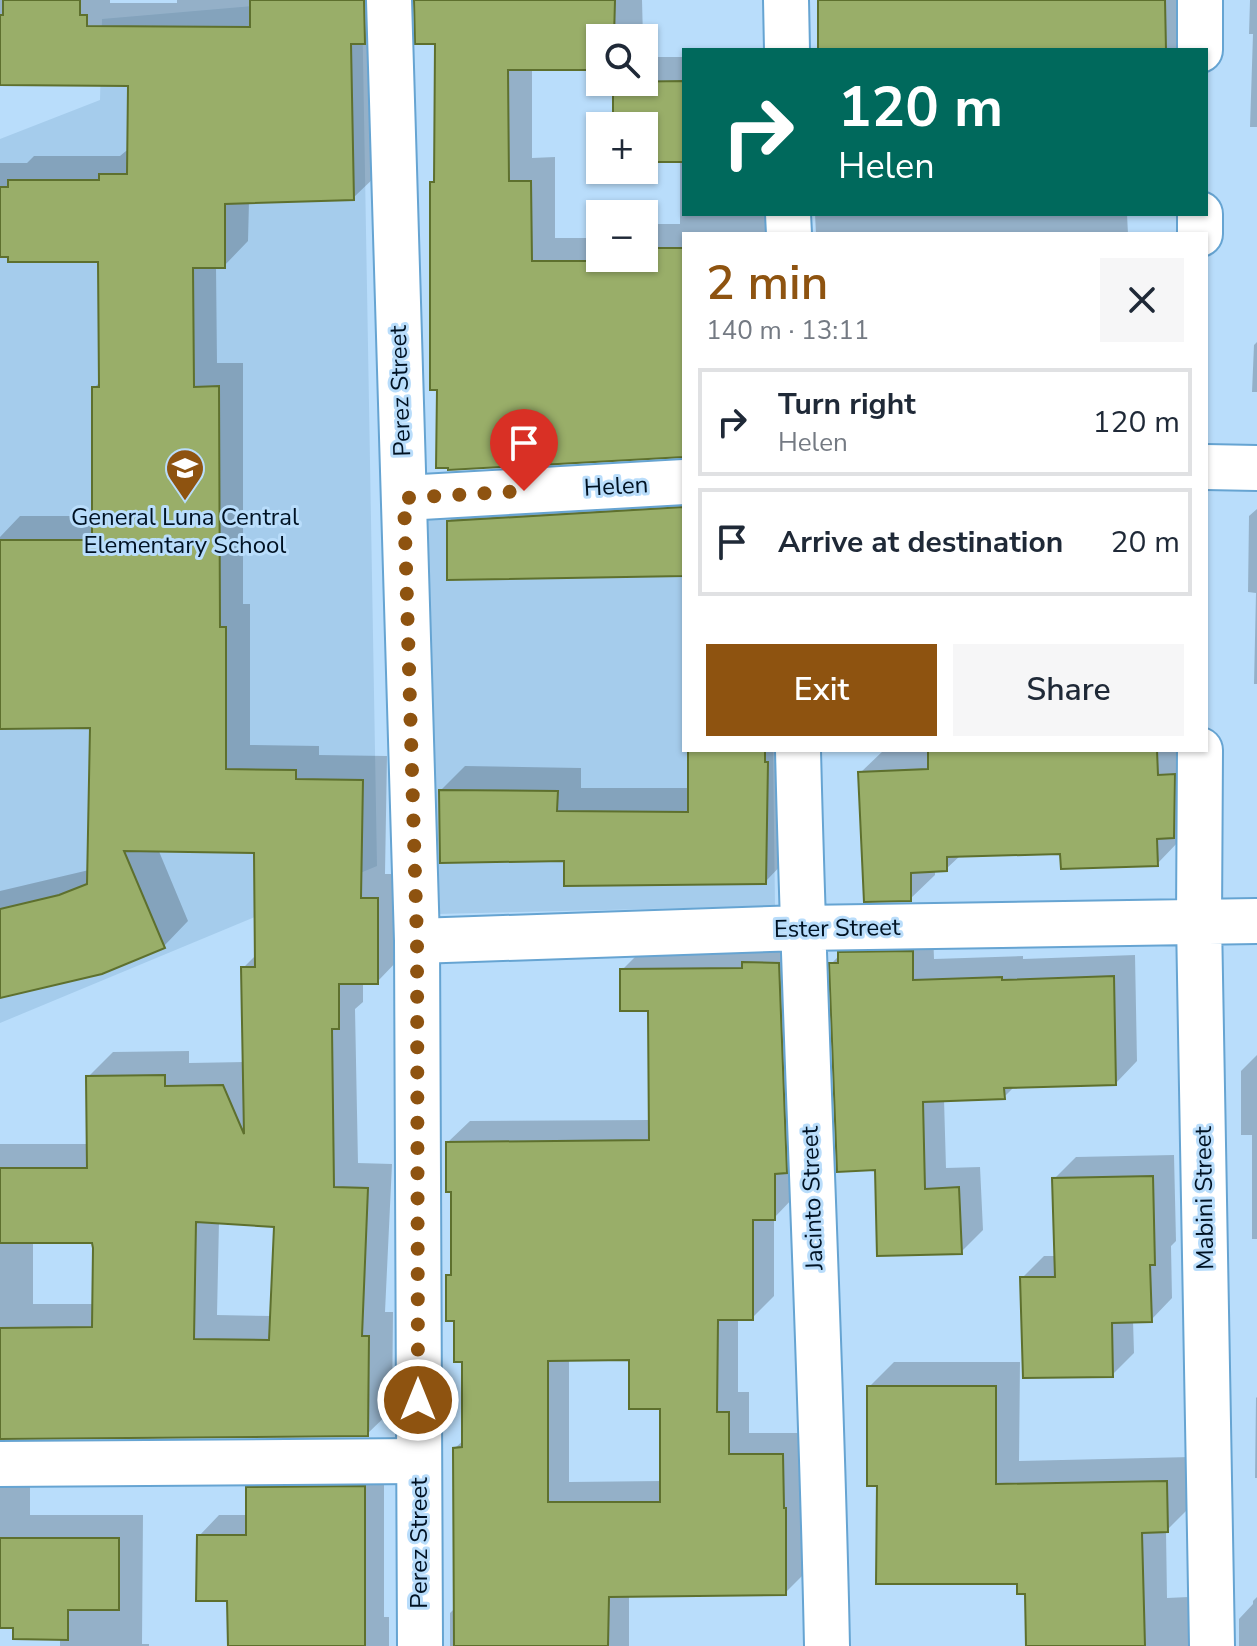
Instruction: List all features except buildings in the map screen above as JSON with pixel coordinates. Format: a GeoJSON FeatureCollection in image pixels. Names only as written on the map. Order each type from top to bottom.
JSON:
{"type":"FeatureCollection","features":[{"type":"Feature","properties":{"kind":"street","name":"Perez Street"},"geometry":{"type":"LineString","coordinates":[[389,0],[417,941],[420,1646]]}},
{"type":"Feature","properties":{"kind":"street"},"geometry":{"type":"LineString","coordinates":[[786,0],[787,48]]}},
{"type":"Feature","properties":{"kind":"street"},"geometry":{"type":"LineString","coordinates":[[1200,0],[1200,48]]}},
{"type":"Feature","properties":{"kind":"street"},"geometry":{"type":"LineString","coordinates":[[1208,467],[1257,468]]}},
{"type":"Feature","properties":{"kind":"street","name":"Helen"},"geometry":{"type":"LineString","coordinates":[[404,498],[682,482]]}},
{"type":"Feature","properties":{"kind":"street","name":"Jacinto Street"},"geometry":{"type":"LineString","coordinates":[[798,752],[827,1646]]}},
{"type":"Feature","properties":{"kind":"street","name":"Mabini Street"},"geometry":{"type":"LineString","coordinates":[[1200,752],[1199,921],[1212,1646]]}},
{"type":"Feature","properties":{"kind":"street","name":"Ester Street"},"geometry":{"type":"LineString","coordinates":[[417,941],[802,928],[1257,921]]}},
{"type":"Feature","properties":{"kind":"street"},"geometry":{"type":"LineString","coordinates":[[0,1464],[418,1461]]}},
{"type":"Feature","properties":{"kind":"shaded area","name":"General Luna Central Elementary School"},"geometry":{"type":"Polygon","coordinates":[[[323,0],[362,0],[377,866],[0,1023],[0,139],[100,100],[102,19],[323,0]]]}},
{"type":"Feature","properties":{"kind":"shaded area"},"geometry":{"type":"Polygon","coordinates":[[[404,498],[682,502],[682,752],[773,752],[775,906],[437,914],[404,498]]]}},
{"type":"Feature","properties":{"kind":"place","name":"General Luna Central Elementary School"},"geometry":{"type":"Point","coordinates":[185,502]}},
{"type":"Feature","properties":{"kind":"route"},"geometry":{"type":"LineString","coordinates":[[418,1400],[417,941],[404,498],[524,491]]}}]}
